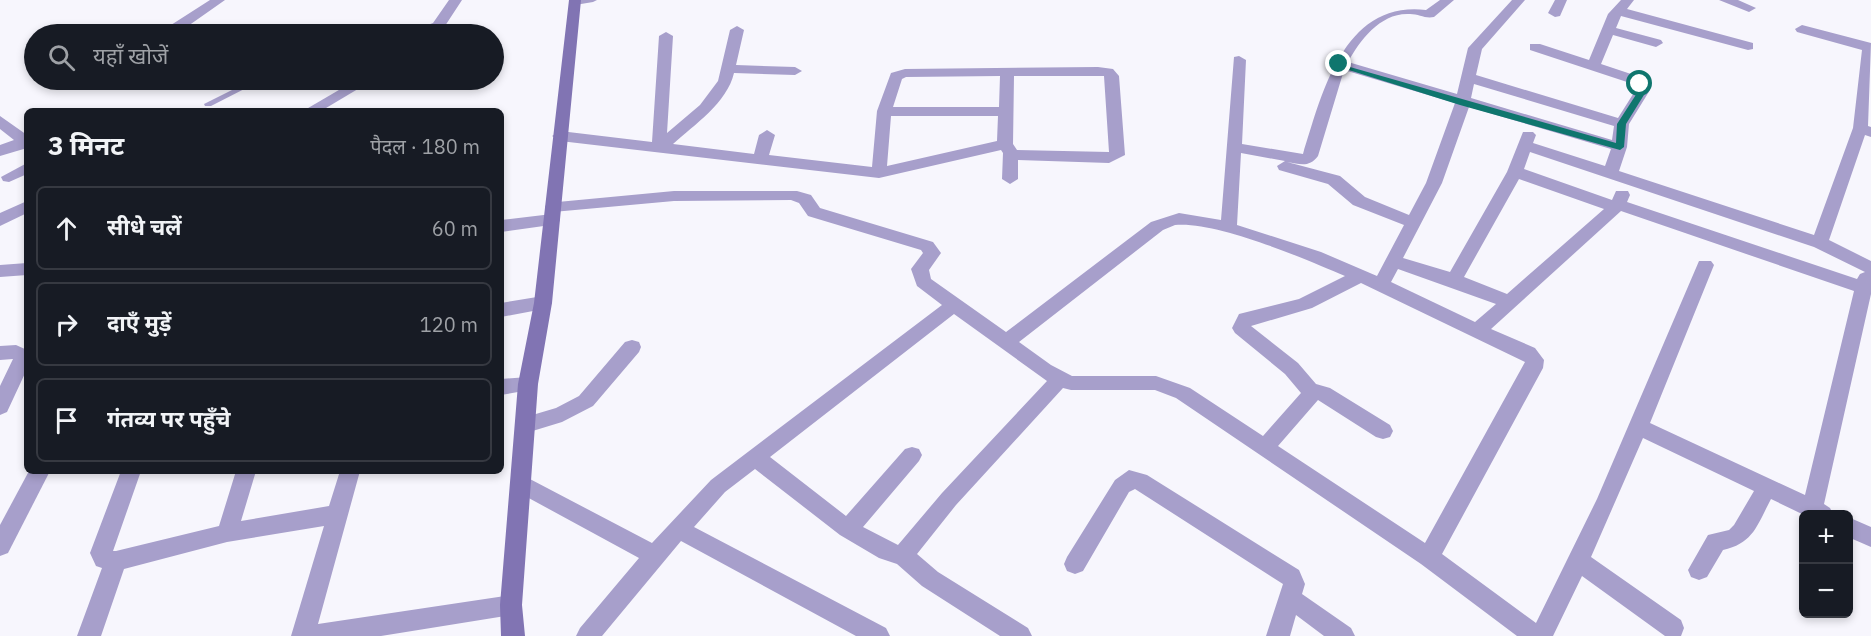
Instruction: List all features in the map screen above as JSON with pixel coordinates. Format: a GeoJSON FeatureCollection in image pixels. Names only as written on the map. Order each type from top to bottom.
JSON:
{"type":"FeatureCollection","features":[{"type":"Feature","properties":{"kind":"main road"},"geometry":{"type":"LineString","coordinates":[[513,636],[511,605],[528,384],[543,303],[575,2]]}},
{"type":"Feature","properties":{"kind":"street"},"geometry":{"type":"LineString","coordinates":[[182,24],[219,0]]}},
{"type":"Feature","properties":{"kind":"street"},"geometry":{"type":"LineString","coordinates":[[1233,153],[1306,160],[1310,156],[1339,64],[1348,43],[1360,31],[1391,14],[1406,10],[1429,14],[1448,0]]}},
{"type":"Feature","properties":{"kind":"street"},"geometry":{"type":"LineString","coordinates":[[1380,286],[1434,183],[1463,103],[1475,48],[1519,0]]}},
{"type":"Feature","properties":{"kind":"street"},"geometry":{"type":"LineString","coordinates":[[1555,13],[1561,0]]}},
{"type":"Feature","properties":{"kind":"street"},"geometry":{"type":"LineString","coordinates":[[1593,66],[1618,11],[1628,0]]}},
{"type":"Feature","properties":{"kind":"street"},"geometry":{"type":"LineString","coordinates":[[1725,0],[1749,8]]}},
{"type":"Feature","properties":{"kind":"street"},"geometry":{"type":"LineString","coordinates":[[439,24],[453,1]]}},
{"type":"Feature","properties":{"kind":"street"},"geometry":{"type":"LineString","coordinates":[[1618,11],[1748,46]]}},
{"type":"Feature","properties":{"kind":"street"},"geometry":{"type":"LineString","coordinates":[[1802,29],[1870,48],[1866,130],[1820,243]]}},
{"type":"Feature","properties":{"kind":"street"},"geometry":{"type":"LineString","coordinates":[[659,148],[705,108],[725,81],[730,69],[737,30]]}},
{"type":"Feature","properties":{"kind":"street"},"geometry":{"type":"LineString","coordinates":[[1608,30],[1656,43]]}},
{"type":"Feature","properties":{"kind":"street"},"geometry":{"type":"LineString","coordinates":[[659,148],[666,36]]}},
{"type":"Feature","properties":{"kind":"street"},"geometry":{"type":"LineString","coordinates":[[1535,47],[1632,79],[1640,84],[1643,90],[1622,124],[1620,147],[1610,174]]}},
{"type":"Feature","properties":{"kind":"street"},"geometry":{"type":"LineString","coordinates":[[1229,228],[1239,60]]}},
{"type":"Feature","properties":{"kind":"street"},"geometry":{"type":"LineString","coordinates":[[1339,64],[1463,103],[1620,147]]}},
{"type":"Feature","properties":{"kind":"street"},"geometry":{"type":"LineString","coordinates":[[730,69],[795,71]]}},
{"type":"Feature","properties":{"kind":"street"},"geometry":{"type":"LineString","coordinates":[[560,136],[879,172],[1008,150],[1108,158],[1117,156],[1118,147],[1112,76],[1108,72],[1007,71],[905,73],[896,76],[892,82],[884,111],[879,172]]}},
{"type":"Feature","properties":{"kind":"street"},"geometry":{"type":"LineString","coordinates":[[1007,71],[1006,112],[1010,179]]}},
{"type":"Feature","properties":{"kind":"street"},"geometry":{"type":"LineString","coordinates":[[1467,77],[1622,124]]}},
{"type":"Feature","properties":{"kind":"street"},"geometry":{"type":"LineString","coordinates":[[315,108],[348,90]]}},
{"type":"Feature","properties":{"kind":"street"},"geometry":{"type":"LineString","coordinates":[[884,111],[1006,112]]}},
{"type":"Feature","properties":{"kind":"street"},"geometry":{"type":"LineString","coordinates":[[0,121],[24,140]]}},
{"type":"Feature","properties":{"kind":"street"},"geometry":{"type":"LineString","coordinates":[[1454,280],[1515,172],[1532,123]]}},
{"type":"Feature","properties":{"kind":"street"},"geometry":{"type":"LineString","coordinates":[[760,159],[767,135]]}},
{"type":"Feature","properties":{"kind":"street"},"geometry":{"type":"LineString","coordinates":[[0,151],[24,143]]}},
{"type":"Feature","properties":{"kind":"street"},"geometry":{"type":"LineString","coordinates":[[1524,145],[1820,243],[1870,268],[1818,510]]}},
{"type":"Feature","properties":{"kind":"street"},"geometry":{"type":"LineString","coordinates":[[1233,153],[1334,180],[1359,201],[1414,223]]}},
{"type":"Feature","properties":{"kind":"street"},"geometry":{"type":"LineString","coordinates":[[9,177],[24,170]]}},
{"type":"Feature","properties":{"kind":"street"},"geometry":{"type":"LineString","coordinates":[[1515,172],[1864,288]]}},
{"type":"Feature","properties":{"kind":"street"},"geometry":{"type":"LineString","coordinates":[[1477,331],[1616,205],[1631,181]]}},
{"type":"Feature","properties":{"kind":"street"},"geometry":{"type":"LineString","coordinates":[[504,225],[552,214],[674,196],[799,196],[814,212],[932,249],[933,253],[920,269],[920,275],[934,292],[1060,379],[1071,383],[1143,382],[1167,386],[1200,402],[1429,557],[1535,636]]}},
{"type":"Feature","properties":{"kind":"street"},"geometry":{"type":"LineString","coordinates":[[0,220],[24,208]]}},
{"type":"Feature","properties":{"kind":"street"},"geometry":{"type":"LineString","coordinates":[[1006,342],[1157,226],[1178,219],[1197,220],[1292,246],[1361,275],[1380,286],[1528,353],[1535,360],[1534,368],[1429,557]]}},
{"type":"Feature","properties":{"kind":"street"},"geometry":{"type":"LineString","coordinates":[[1393,261],[1454,280],[1509,302]]}},
{"type":"Feature","properties":{"kind":"street"},"geometry":{"type":"LineString","coordinates":[[1541,636],[1579,561],[1639,428],[1705,265]]}},
{"type":"Feature","properties":{"kind":"street"},"geometry":{"type":"LineString","coordinates":[[0,271],[24,268]]}},
{"type":"Feature","properties":{"kind":"street"},"geometry":{"type":"LineString","coordinates":[[1361,275],[1320,300],[1291,310],[1245,319],[1240,328],[1300,377],[1310,390],[1323,393],[1383,431]]}},
{"type":"Feature","properties":{"kind":"street"},"geometry":{"type":"LineString","coordinates":[[504,310],[543,303]]}},
{"type":"Feature","properties":{"kind":"street"},"geometry":{"type":"LineString","coordinates":[[588,636],[655,555],[718,486],[954,305]]}},
{"type":"Feature","properties":{"kind":"street"},"geometry":{"type":"LineString","coordinates":[[526,425],[562,414],[586,401],[633,347]]}},
{"type":"Feature","properties":{"kind":"street"},"geometry":{"type":"LineString","coordinates":[[0,353],[16,352],[21,355],[22,359],[18,385],[0,406]]}},
{"type":"Feature","properties":{"kind":"street"},"geometry":{"type":"LineString","coordinates":[[904,557],[906,551],[949,499],[1060,379]]}},
{"type":"Feature","properties":{"kind":"street"},"geometry":{"type":"LineString","coordinates":[[504,387],[528,384]]}},
{"type":"Feature","properties":{"kind":"street"},"geometry":{"type":"LineString","coordinates":[[1266,446],[1311,394],[1310,390]]}},
{"type":"Feature","properties":{"kind":"street"},"geometry":{"type":"LineString","coordinates":[[1639,428],[1814,510]]}},
{"type":"Feature","properties":{"kind":"street"},"geometry":{"type":"LineString","coordinates":[[849,528],[912,455]]}},
{"type":"Feature","properties":{"kind":"street"},"geometry":{"type":"LineString","coordinates":[[755,457],[849,528],[887,553],[904,557],[930,579],[1020,636]]}},
{"type":"Feature","properties":{"kind":"street"},"geometry":{"type":"LineString","coordinates":[[0,546],[38,474]]}},
{"type":"Feature","properties":{"kind":"street"},"geometry":{"type":"LineString","coordinates":[[130,474],[101,554],[104,559],[116,561],[227,533],[338,514]]}},
{"type":"Feature","properties":{"kind":"street"},"geometry":{"type":"LineString","coordinates":[[227,533],[245,474]]}},
{"type":"Feature","properties":{"kind":"street"},"geometry":{"type":"LineString","coordinates":[[303,636],[349,474]]}},
{"type":"Feature","properties":{"kind":"street"},"geometry":{"type":"LineString","coordinates":[[1075,564],[1122,486],[1129,479],[1140,481],[1291,577],[1294,584],[1278,636]]}},
{"type":"Feature","properties":{"kind":"street"},"geometry":{"type":"LineString","coordinates":[[521,484],[655,555]]}},
{"type":"Feature","properties":{"kind":"street"},"geometry":{"type":"LineString","coordinates":[[1700,570],[1716,542],[1735,538],[1742,532],[1766,488]]}},
{"type":"Feature","properties":{"kind":"street"},"geometry":{"type":"LineString","coordinates":[[1853,528],[1871,537]]}},
{"type":"Feature","properties":{"kind":"street"},"geometry":{"type":"LineString","coordinates":[[679,529],[878,636]]}},
{"type":"Feature","properties":{"kind":"street"},"geometry":{"type":"LineString","coordinates":[[89,636],[116,561]]}},
{"type":"Feature","properties":{"kind":"street"},"geometry":{"type":"LineString","coordinates":[[1579,561],[1673,628]]}},
{"type":"Feature","properties":{"kind":"street"},"geometry":{"type":"LineString","coordinates":[[1290,598],[1343,636]]}},
{"type":"Feature","properties":{"kind":"street"},"geometry":{"type":"LineString","coordinates":[[311,636],[511,605]]}},
{"type":"Feature","properties":{"kind":"lane"},"geometry":{"type":"LineString","coordinates":[[575,2],[593,0]]}},
{"type":"Feature","properties":{"kind":"lane"},"geometry":{"type":"LineString","coordinates":[[208,104],[237,90]]}},
{"type":"Feature","properties":{"kind":"route"},"geometry":{"type":"LineString","coordinates":[[1339,64],[1463,103],[1620,147],[1622,124],[1643,90],[1640,84]]}}]}
